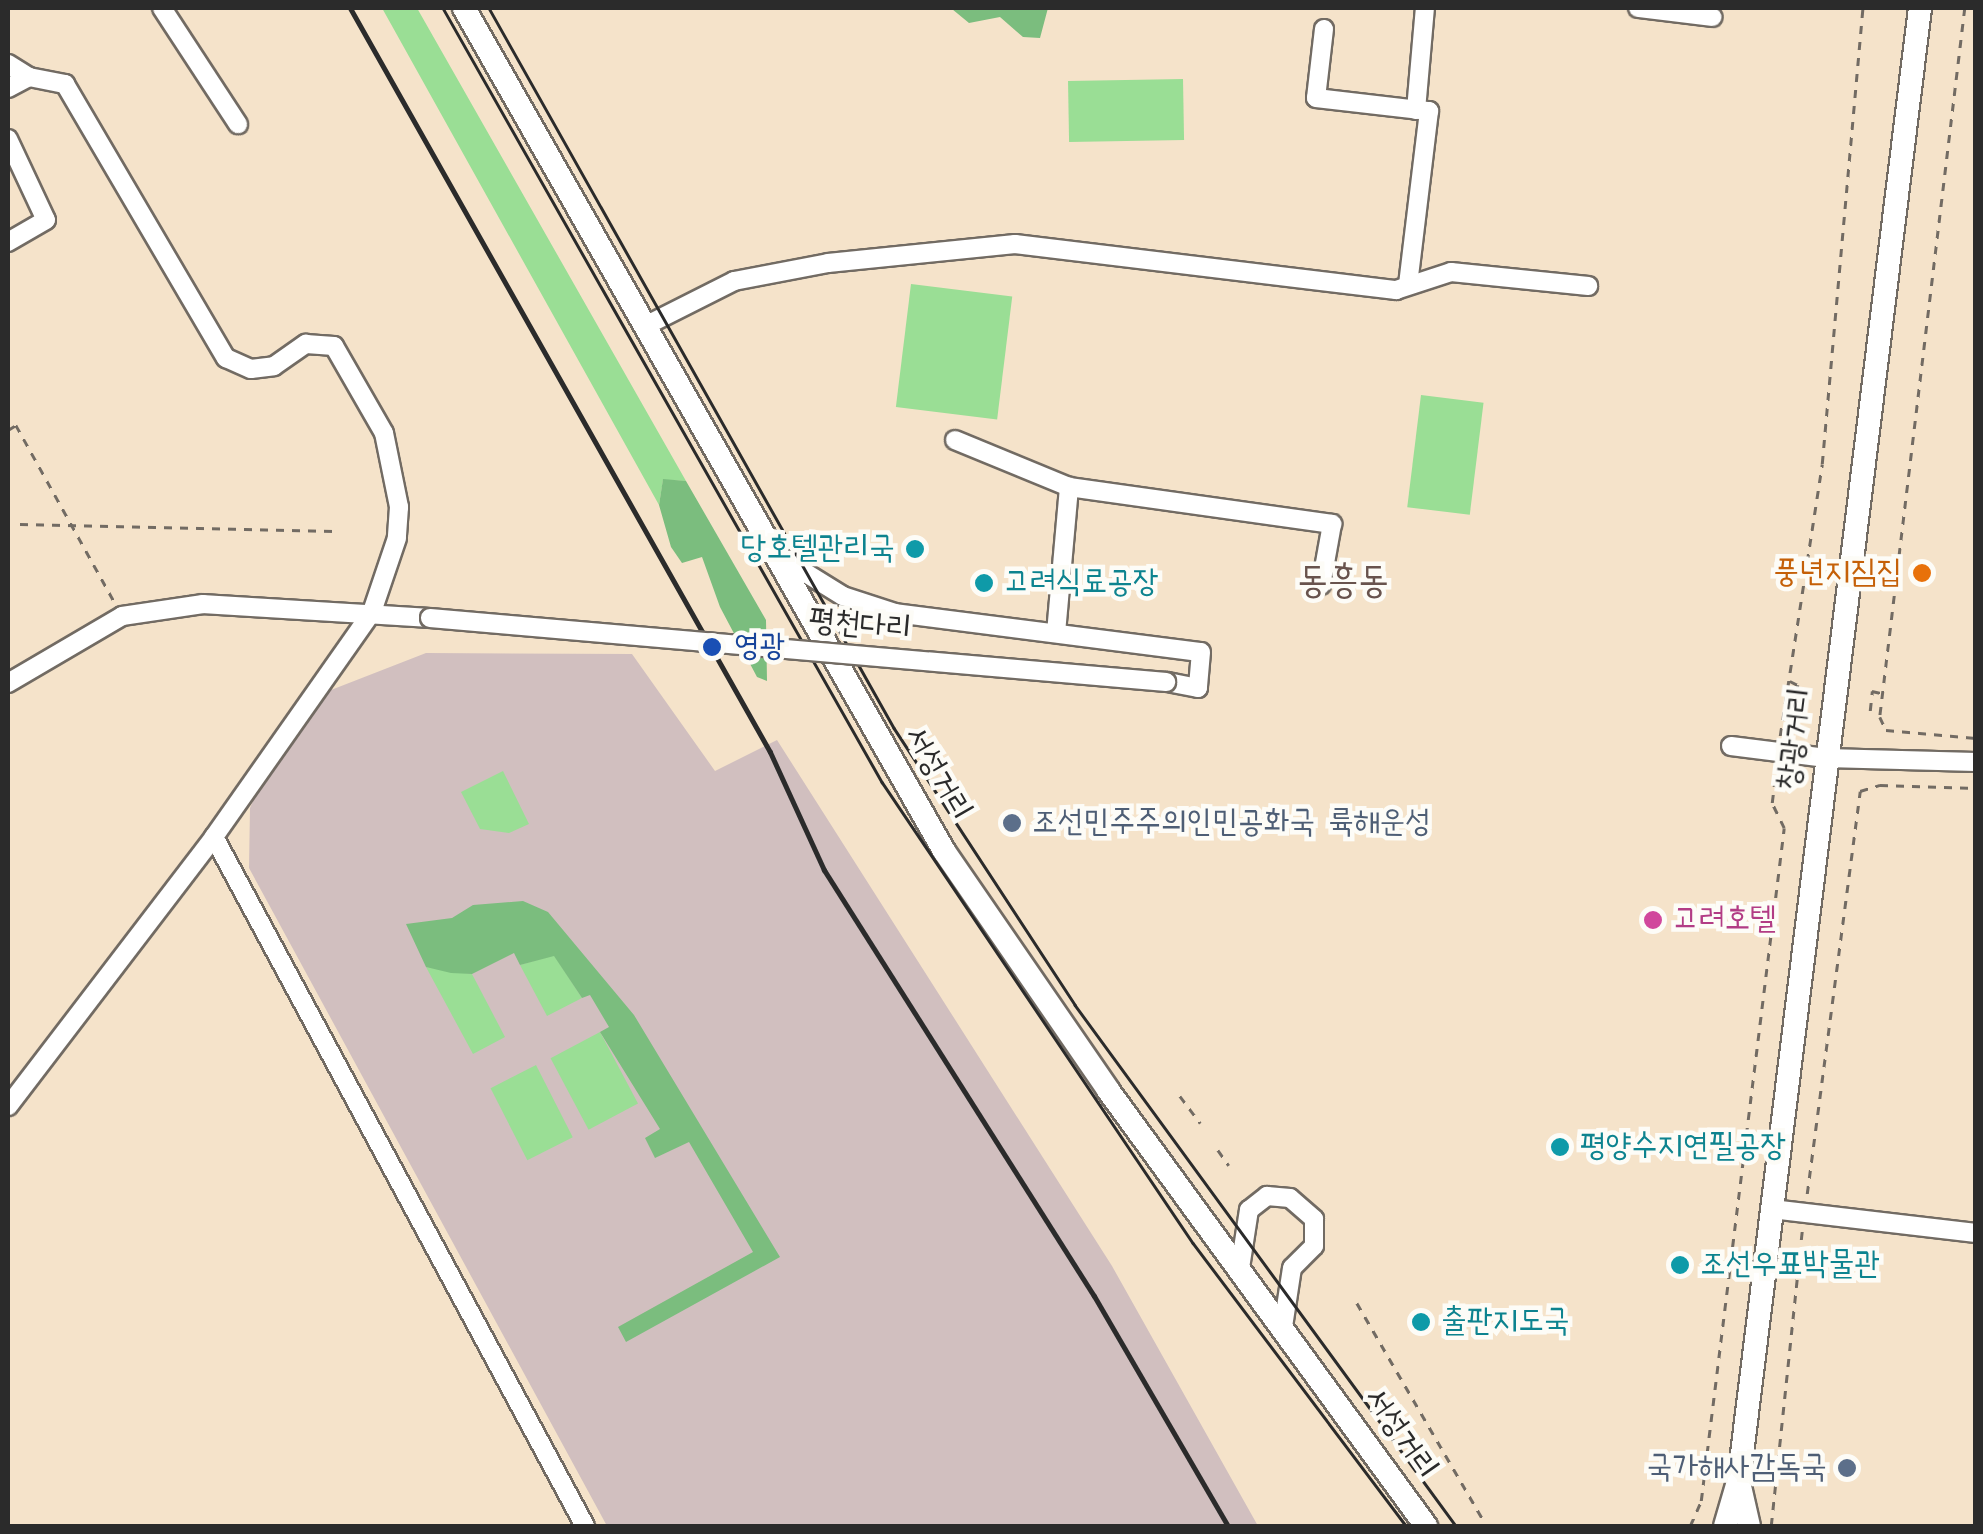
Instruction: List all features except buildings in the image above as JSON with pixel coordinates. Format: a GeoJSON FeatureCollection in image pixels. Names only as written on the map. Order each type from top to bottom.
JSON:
{"type":"FeatureCollection","features":[{"type":"Feature","properties":{"kind":"main road","name":"서성거리"},"geometry":{"type":"LineString","coordinates":[[464,8],[944,851],[1426,1526]]}},
{"type":"Feature","properties":{"kind":"main road","name":"창광거리"},"geometry":{"type":"LineString","coordinates":[[1739,1478],[1920,8]]}},
{"type":"Feature","properties":{"kind":"main road"},"geometry":{"type":"LineString","coordinates":[[1725,1526],[1739,1478]]}},
{"type":"Feature","properties":{"kind":"main road"},"geometry":{"type":"LineString","coordinates":[[1739,1478],[1749,1526]]}},
{"type":"Feature","properties":{"kind":"street"},"geometry":{"type":"LineString","coordinates":[[162,8],[238,124]]}},
{"type":"Feature","properties":{"kind":"street"},"geometry":{"type":"LineString","coordinates":[[1416,110],[1425,8]]}},
{"type":"Feature","properties":{"kind":"street"},"geometry":{"type":"LineString","coordinates":[[1638,8],[1712,17]]}},
{"type":"Feature","properties":{"kind":"street"},"geometry":{"type":"LineString","coordinates":[[1324,29],[1316,98],[1429,111],[1408,285]]}},
{"type":"Feature","properties":{"kind":"street"},"geometry":{"type":"LineString","coordinates":[[8,64],[29,76],[65,84],[200,322],[226,358],[251,369],[274,366],[306,344],[321,342],[334,346],[352,370],[384,433],[399,506],[397,538],[372,612],[214,837],[8,1106]]}},
{"type":"Feature","properties":{"kind":"street"},"geometry":{"type":"LineString","coordinates":[[8,88],[29,76]]}},
{"type":"Feature","properties":{"kind":"street"},"geometry":{"type":"LineString","coordinates":[[8,139],[46,220],[8,242]]}},
{"type":"Feature","properties":{"kind":"street"},"geometry":{"type":"LineString","coordinates":[[644,326],[734,282],[828,263],[1015,244],[1396,290],[1452,272],[1588,286]]}},
{"type":"Feature","properties":{"kind":"street"},"geometry":{"type":"LineString","coordinates":[[955,440],[1069,487],[1332,524],[1322,585]]}},
{"type":"Feature","properties":{"kind":"street"},"geometry":{"type":"LineString","coordinates":[[758,528],[782,560],[843,596],[895,613],[1056,634],[1069,487]]}},
{"type":"Feature","properties":{"kind":"street","name":"평천다리"},"geometry":{"type":"LineString","coordinates":[[122,616],[204,604],[372,612],[1166,682],[1198,688],[1201,652],[1056,634]]}},
{"type":"Feature","properties":{"kind":"street"},"geometry":{"type":"LineString","coordinates":[[8,682],[122,616]]}},
{"type":"Feature","properties":{"kind":"street"},"geometry":{"type":"LineString","coordinates":[[1731,746],[1826,758],[1976,762]]}},
{"type":"Feature","properties":{"kind":"street"},"geometry":{"type":"LineString","coordinates":[[214,837],[585,1526]]}},
{"type":"Feature","properties":{"kind":"street"},"geometry":{"type":"LineString","coordinates":[[1240,1268],[1249,1210],[1267,1196],[1290,1198],[1314,1219],[1314,1246],[1292,1268],[1283,1326]]}},
{"type":"Feature","properties":{"kind":"street"},"geometry":{"type":"LineString","coordinates":[[1772,1209],[1976,1233]]}},
{"type":"Feature","properties":{"kind":"path"},"geometry":{"type":"LineString","coordinates":[[1965,8],[1880,717],[1886,730],[1976,738]]}},
{"type":"Feature","properties":{"kind":"path"},"geometry":{"type":"LineString","coordinates":[[8,430],[16,425],[122,616]]}},
{"type":"Feature","properties":{"kind":"path"},"geometry":{"type":"LineString","coordinates":[[20,524],[334,531]]}},
{"type":"Feature","properties":{"kind":"path"},"geometry":{"type":"LineString","coordinates":[[1789,681],[1798,685],[1795,703]]}},
{"type":"Feature","properties":{"kind":"path"},"geometry":{"type":"LineString","coordinates":[[1870,712],[1872,691],[1883,693]]}},
{"type":"Feature","properties":{"kind":"path"},"geometry":{"type":"LineString","coordinates":[[1772,1526],[1804,1213],[1860,791],[1880,785],[1976,788]]}},
{"type":"Feature","properties":{"kind":"path"},"geometry":{"type":"LineString","coordinates":[[1180,1096],[1200,1123]]}},
{"type":"Feature","properties":{"kind":"path"},"geometry":{"type":"LineString","coordinates":[[1218,1150],[1229,1166]]}},
{"type":"Feature","properties":{"kind":"path"},"geometry":{"type":"LineString","coordinates":[[1357,1303],[1487,1526]]}},
{"type":"Feature","properties":{"kind":"shaded area"},"geometry":{"type":"Polygon","coordinates":[[[426,653],[632,654],[715,771],[777,740],[1112,1266],[1258,1526],[607,1526],[249,868],[250,808],[263,779],[331,690],[426,653]]]}},
{"type":"Feature","properties":{"kind":"green space"},"geometry":{"type":"Polygon","coordinates":[[[382,8],[417,8],[686,481],[663,480],[659,505],[382,8]]]}},
{"type":"Feature","properties":{"kind":"green space"},"geometry":{"type":"Polygon","coordinates":[[[1048,8],[1040,38],[1023,37],[1000,17],[969,23],[952,9],[1048,8]]]}},
{"type":"Feature","properties":{"kind":"green space"},"geometry":{"type":"Polygon","coordinates":[[[1183,79],[1184,140],[1069,142],[1068,81],[1183,79]]]}},
{"type":"Feature","properties":{"kind":"green space"},"geometry":{"type":"Polygon","coordinates":[[[911,284],[1012,296],[997,420],[896,407],[911,284]]]}},
{"type":"Feature","properties":{"kind":"green space"},"geometry":{"type":"Polygon","coordinates":[[[1421,395],[1484,403],[1470,515],[1407,507],[1421,395]]]}},
{"type":"Feature","properties":{"kind":"green space"},"geometry":{"type":"Polygon","coordinates":[[[663,479],[686,481],[766,620],[767,681],[757,677],[720,607],[702,557],[682,563],[671,547],[659,505],[663,479]]]}},
{"type":"Feature","properties":{"kind":"green space"},"geometry":{"type":"Polygon","coordinates":[[[503,771],[529,824],[509,833],[480,829],[461,792],[503,771]]]}},
{"type":"Feature","properties":{"kind":"green space"},"geometry":{"type":"Polygon","coordinates":[[[523,901],[548,912],[634,1015],[780,1257],[626,1342],[618,1327],[753,1252],[689,1142],[655,1158],[645,1138],[660,1129],[600,1032],[609,1027],[590,995],[582,998],[554,956],[520,965],[514,953],[472,974],[451,973],[426,967],[406,924],[452,918],[473,905],[523,901]]]}},
{"type":"Feature","properties":{"kind":"green space"},"geometry":{"type":"Polygon","coordinates":[[[554,955],[582,998],[547,1016],[520,965],[554,955]]]}},
{"type":"Feature","properties":{"kind":"green space"},"geometry":{"type":"Polygon","coordinates":[[[426,967],[472,974],[505,1037],[473,1054],[426,967]]]}},
{"type":"Feature","properties":{"kind":"green space"},"geometry":{"type":"Polygon","coordinates":[[[600,1032],[638,1104],[589,1130],[551,1058],[600,1032]]]}},
{"type":"Feature","properties":{"kind":"green space"},"geometry":{"type":"Polygon","coordinates":[[[536,1065],[573,1137],[527,1160],[491,1088],[536,1065]]]}},
{"type":"Feature","properties":{"kind":"tram line"},"geometry":{"type":"LineString","coordinates":[[443,8],[882,782],[1193,1243],[1406,1526]]}},
{"type":"Feature","properties":{"kind":"tram line"},"geometry":{"type":"LineString","coordinates":[[489,8],[894,728],[1075,1005],[1456,1526]]}},
{"type":"Feature","properties":{"kind":"railway"},"geometry":{"type":"LineString","coordinates":[[350,8],[770,752],[824,870],[1094,1296],[1228,1526]]}},
{"type":"Feature","properties":{"kind":"place","name":"당호텔관리국"},"geometry":{"type":"Point","coordinates":[915,549]}},
{"type":"Feature","properties":{"kind":"place","name":"풍년지짐집"},"geometry":{"type":"Point","coordinates":[1922,573]}},
{"type":"Feature","properties":{"kind":"place","name":"고려식료공장"},"geometry":{"type":"Point","coordinates":[984,583]}},
{"type":"Feature","properties":{"kind":"place","name":"영광"},"geometry":{"type":"Point","coordinates":[712,647]}},
{"type":"Feature","properties":{"kind":"place","name":"조선민주주의인민공화국 륙해운성"},"geometry":{"type":"Point","coordinates":[1012,823]}},
{"type":"Feature","properties":{"kind":"place","name":"고려호텔"},"geometry":{"type":"Point","coordinates":[1653,920]}},
{"type":"Feature","properties":{"kind":"place","name":"평양수지연필공장"},"geometry":{"type":"Point","coordinates":[1560,1147]}},
{"type":"Feature","properties":{"kind":"place","name":"조선우표박물관"},"geometry":{"type":"Point","coordinates":[1680,1265]}},
{"type":"Feature","properties":{"kind":"place","name":"출판지도국"},"geometry":{"type":"Point","coordinates":[1421,1322]}},
{"type":"Feature","properties":{"kind":"place","name":"국가해사감독국"},"geometry":{"type":"Point","coordinates":[1847,1468]}},
{"type":"Feature","properties":{"kind":"district","name":"동흥동"},"geometry":{"type":"Point","coordinates":[1343,583]}}]}
